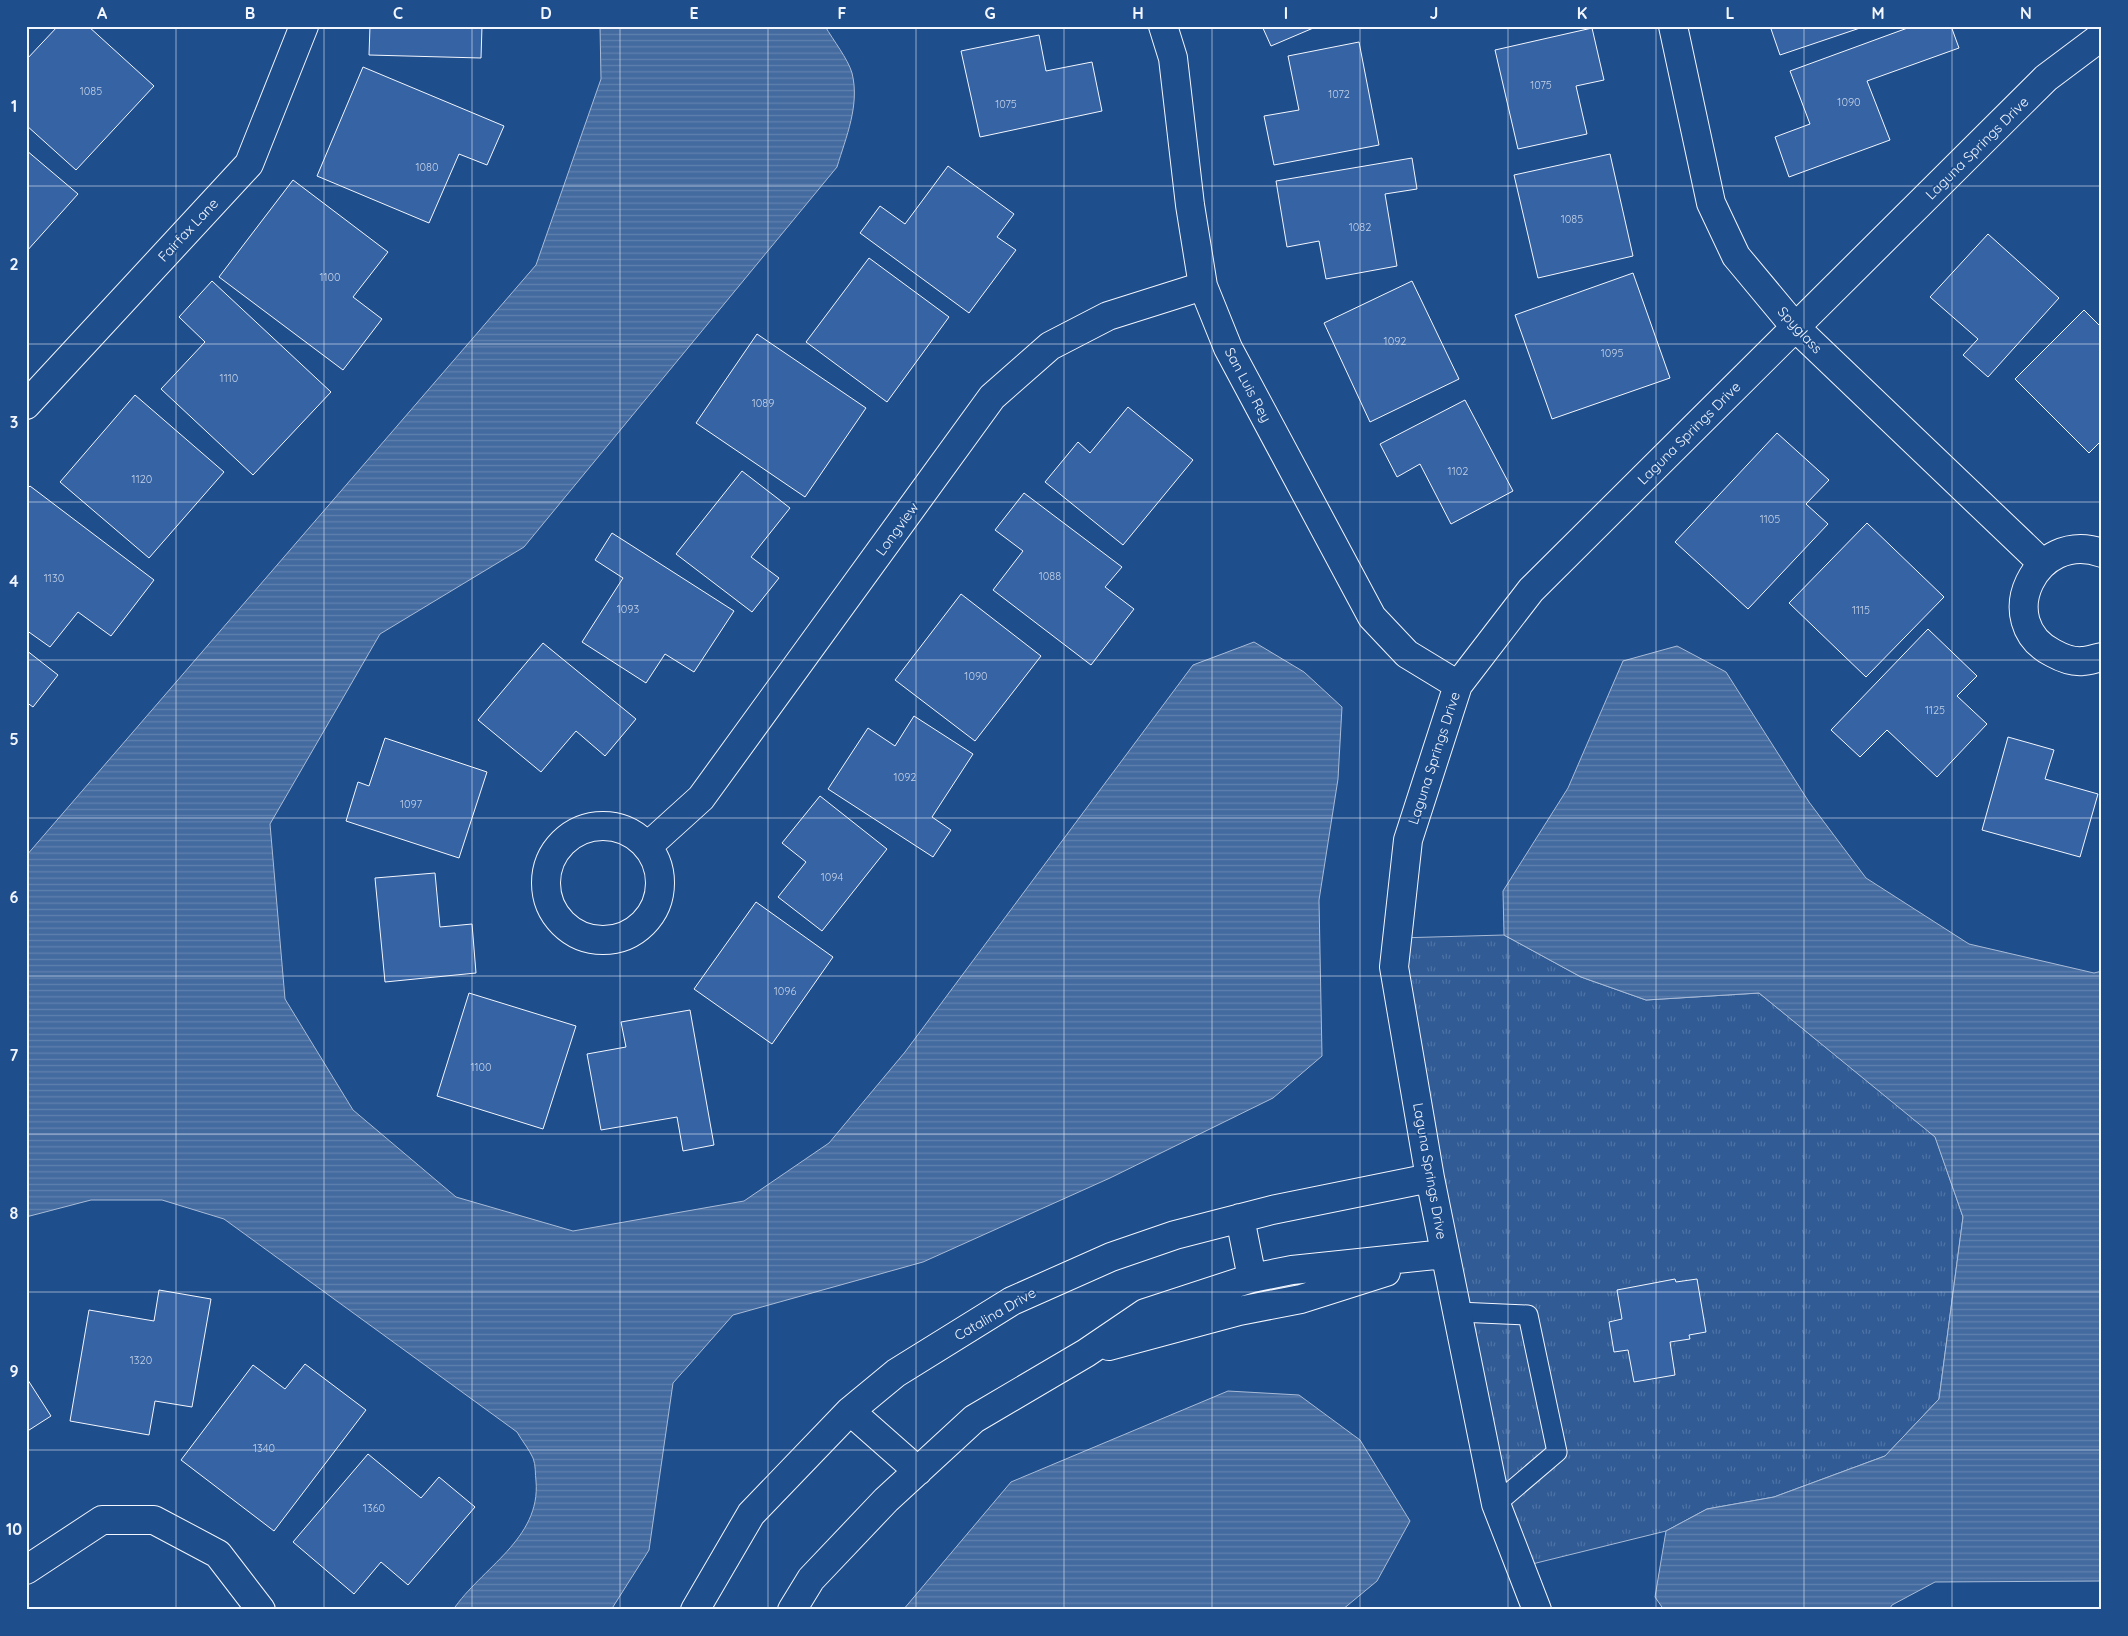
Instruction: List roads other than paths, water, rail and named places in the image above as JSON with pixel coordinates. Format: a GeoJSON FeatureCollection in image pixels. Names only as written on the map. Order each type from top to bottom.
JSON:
{"type":"FeatureCollection","features":[{"type":"Feature","properties":{"kind":"street","name":"Fairfax Lane"},"geometry":{"type":"LineString","coordinates":[[26,405],[248,164],[304,26]]}},
{"type":"Feature","properties":{"kind":"street","name":"San Luis Rey"},"geometry":{"type":"LineString","coordinates":[[1163,26],[1173,58],[1190,205],[1203,286],[1228,348],[1372,617],[1407,654],[1458,685]]}},
{"type":"Feature","properties":{"kind":"street","name":"Spyglass"},"geometry":{"type":"LineString","coordinates":[[1673,26],[1711,203],[1736,256],[1796,328],[2042,563]]}},
{"type":"Feature","properties":{"kind":"street","name":"Laguna Springs Drive"},"geometry":{"type":"LineString","coordinates":[[1537,1610],[1496,1504],[1430,1178],[1394,967],[1408,840],[1458,685],[1531,590],[2046,78],[2102,36]]}},
{"type":"Feature","properties":{"kind":"street","name":"Longview"},"geometry":{"type":"LineString","coordinates":[[648,846],[701,798],[992,397],[1050,346],[1108,316],[1203,286]]}},
{"type":"Feature","properties":{"kind":"street"},"geometry":{"type":"LineString","coordinates":[[2102,553],[2092,549],[2074,549],[2057,554],[2042,563],[2030,578],[2024,597],[2025,617],[2033,635],[2046,650],[2063,658],[2083,661],[2102,657]]}},
{"type":"Feature","properties":{"kind":"street"},"geometry":{"type":"LineString","coordinates":[[599,826],[617,827],[634,835],[648,846],[657,862],[661,880],[660,898],[652,914],[640,928],[624,937],[606,941],[588,940],[572,932],[558,920],[549,904],[545,887],[547,869],[554,853],[566,839],[582,830],[599,826]]}},
{"type":"Feature","properties":{"kind":"street","name":"Catalina Drive"},"geometry":{"type":"LineString","coordinates":[[695,1610],[750,1514],[850,1411],[896,1373],[1012,1301],[1111,1257],[1175,1235],[1240,1218],[1430,1178]]}},
{"type":"Feature","properties":{"kind":"street"},"geometry":{"type":"LineString","coordinates":[[1240,1218],[1252,1278]]}},
{"type":"Feature","properties":{"kind":"street"},"geometry":{"type":"LineString","coordinates":[[792,1610],[811,1579],[886,1500],[974,1419],[1086,1353],[1145,1313],[1252,1278],[1292,1270],[1445,1254]]}},
{"type":"Feature","properties":{"kind":"street"},"geometry":{"type":"LineString","coordinates":[[1086,1353],[1239,1310],[1301,1299],[1445,1254]]}},
{"type":"Feature","properties":{"kind":"street"},"geometry":{"type":"LineString","coordinates":[[850,1411],[918,1471]]}},
{"type":"Feature","properties":{"kind":"street"},"geometry":{"type":"LineString","coordinates":[[26,1570],[102,1520],[154,1520],[218,1554],[261,1610]]}},
{"type":"Feature","properties":{"kind":"lane"},"geometry":{"type":"LineString","coordinates":[[1458,1312],[1528,1315],[1557,1452],[1496,1504]]}}]}
